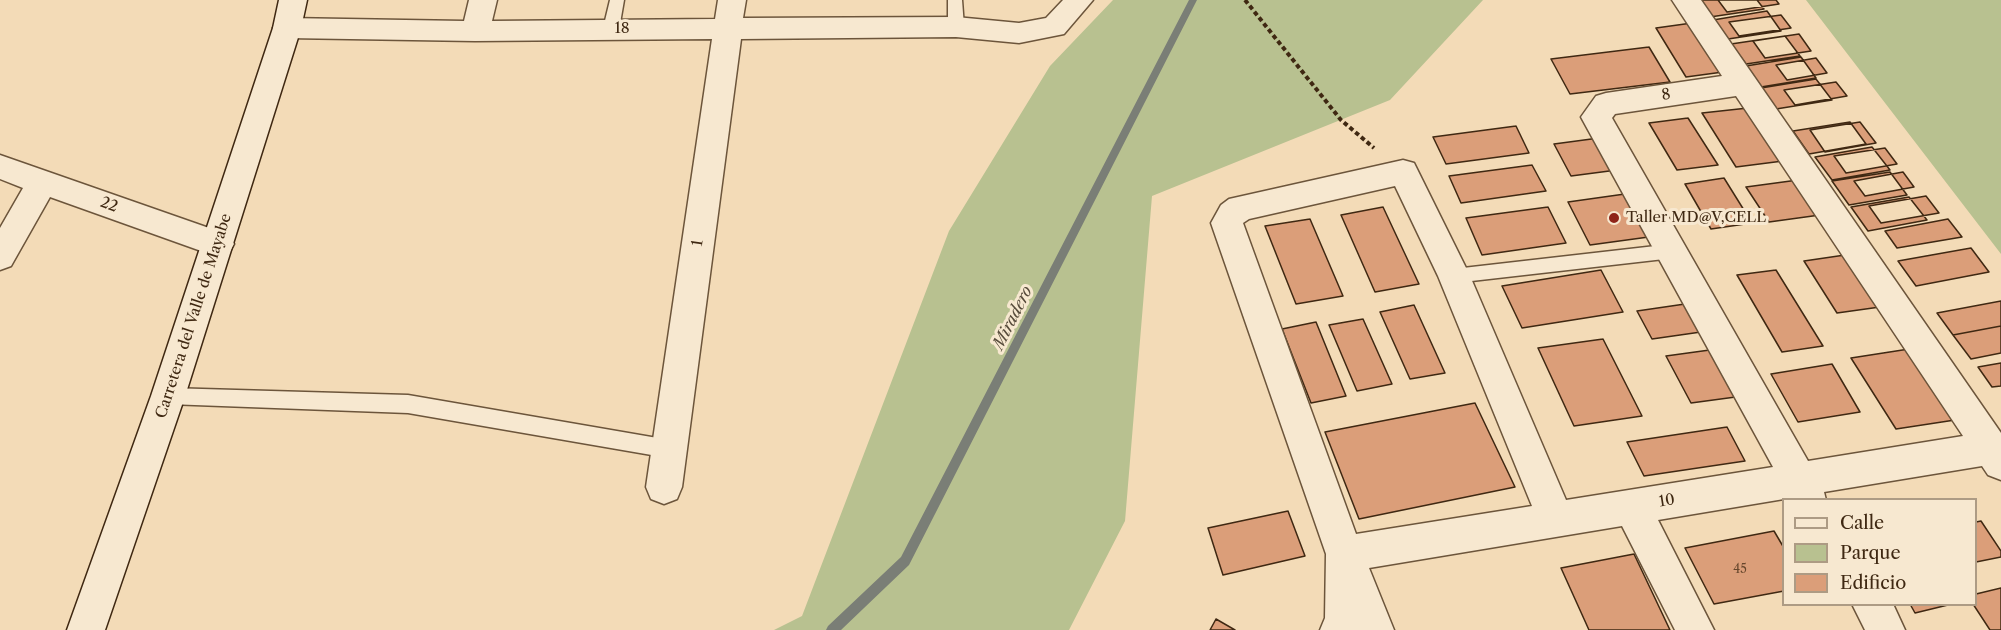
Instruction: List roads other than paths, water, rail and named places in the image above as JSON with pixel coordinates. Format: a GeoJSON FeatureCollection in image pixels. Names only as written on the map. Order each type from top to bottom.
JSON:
{"type":"FeatureCollection","features":[{"type":"Feature","properties":{"kind":"street"},"geometry":{"type":"LineString","coordinates":[[476,30],[483,0]]}},
{"type":"Feature","properties":{"kind":"street","name":"18"},"geometry":{"type":"LineString","coordinates":[[290,14],[476,30],[611,29],[730,15],[956,14],[1019,33],[1054,27],[1079,0]]}},
{"type":"Feature","properties":{"kind":"street"},"geometry":{"type":"LineString","coordinates":[[1686,0],[1996,456]]}},
{"type":"Feature","properties":{"kind":"street","name":"Carretera del Valle de Mayabe"},"geometry":{"type":"LineString","coordinates":[[86,630],[168,396],[290,14]]}},
{"type":"Feature","properties":{"kind":"street","name":"1"},"geometry":{"type":"LineString","coordinates":[[664,487],[730,15]]}},
{"type":"Feature","properties":{"kind":"street","name":"8"},"geometry":{"type":"LineString","coordinates":[[1673,251],[1596,117],[1606,104],[1742,84]]}},
{"type":"Feature","properties":{"kind":"street","name":"22"},"geometry":{"type":"LineString","coordinates":[[0,167],[218,244]]}},
{"type":"Feature","properties":{"kind":"street"},"geometry":{"type":"LineString","coordinates":[[1375,630],[1345,554],[1227,223],[1232,214],[1240,208],[1404,172],[1454,276],[1556,519]]}},
{"type":"Feature","properties":{"kind":"street"},"geometry":{"type":"LineString","coordinates":[[0,257],[43,181]]}},
{"type":"Feature","properties":{"kind":"street"},"geometry":{"type":"LineString","coordinates":[[1673,251],[1804,490]]}},
{"type":"Feature","properties":{"kind":"street","name":"10"},"geometry":{"type":"LineString","coordinates":[[1345,554],[1632,507],[1804,490],[1996,456]]}},
{"type":"Feature","properties":{"kind":"street"},"geometry":{"type":"LineString","coordinates":[[1632,507],[1695,630]]}},
{"type":"Feature","properties":{"kind":"street"},"geometry":{"type":"LineString","coordinates":[[1339,630],[1344,620],[1345,554]]}},
{"type":"Feature","properties":{"kind":"street"},"geometry":{"type":"LineString","coordinates":[[1872,606],[1886,630]]}},
{"type":"Feature","properties":{"kind":"lane"},"geometry":{"type":"LineString","coordinates":[[611,29],[617,0]]}},
{"type":"Feature","properties":{"kind":"lane"},"geometry":{"type":"LineString","coordinates":[[1454,276],[1673,251]]}},
{"type":"Feature","properties":{"kind":"lane"},"geometry":{"type":"LineString","coordinates":[[168,396],[408,404],[669,449]]}},
{"type":"Feature","properties":{"kind":"waterway","name":"Miradero"},"geometry":{"type":"LineString","coordinates":[[832,630],[905,561],[1193,0]]}},
{"type":"Feature","properties":{"kind":"place","name":"Taller MD@V,CELL"},"geometry":{"type":"Point","coordinates":[1614,218]}}]}
